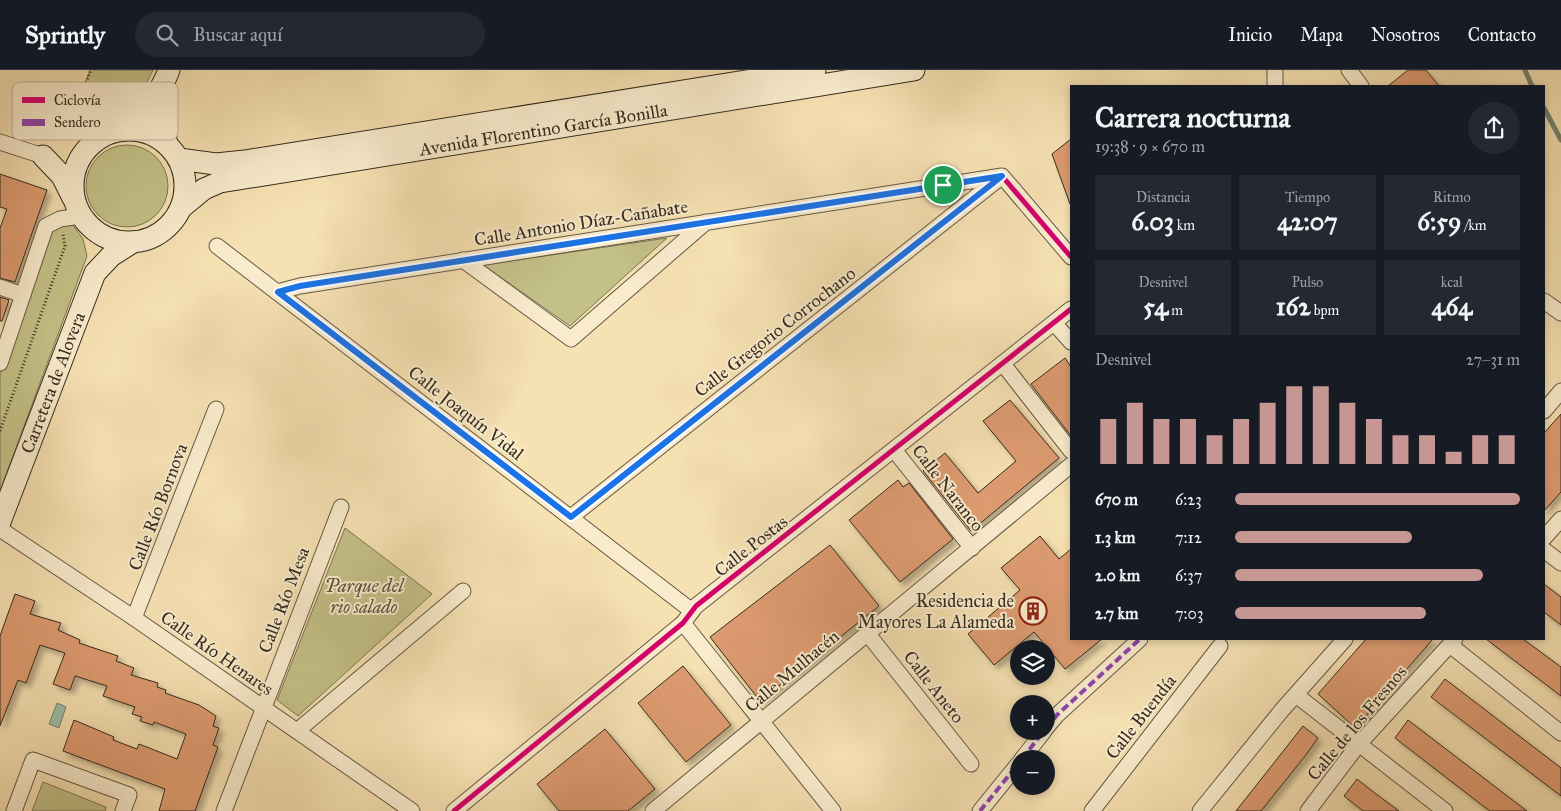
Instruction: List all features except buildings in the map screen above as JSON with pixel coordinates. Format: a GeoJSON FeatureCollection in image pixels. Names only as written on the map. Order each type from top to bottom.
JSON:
{"type":"FeatureCollection","features":[{"type":"Feature","properties":{"kind":"street","name":"Avenida Florentino García Bonilla"},"geometry":{"type":"LineString","coordinates":[[173,151],[216,164],[245,161],[815,70]]}},
{"type":"Feature","properties":{"kind":"street","name":"Avenida Florentino García Bonilla"},"geometry":{"type":"LineString","coordinates":[[181,208],[204,189],[220,182],[914,70]]}},
{"type":"Feature","properties":{"kind":"street"},"geometry":{"type":"LineString","coordinates":[[1275,70],[1275,85]]}},
{"type":"Feature","properties":{"kind":"street"},"geometry":{"type":"LineString","coordinates":[[1350,70],[1360,85]]}},
{"type":"Feature","properties":{"kind":"street"},"geometry":{"type":"LineString","coordinates":[[82,215],[72,183],[76,165],[85,150],[97,140]]}},
{"type":"Feature","properties":{"kind":"street"},"geometry":{"type":"LineString","coordinates":[[159,140],[173,151]]}},
{"type":"Feature","properties":{"kind":"street"},"geometry":{"type":"LineString","coordinates":[[39,149],[62,176],[82,215],[103,236],[118,241],[133,242],[148,239],[162,232],[173,221],[181,208],[185,183],[169,140]]}},
{"type":"Feature","properties":{"kind":"street"},"geometry":{"type":"LineString","coordinates":[[0,142],[39,149],[56,156],[85,150]]}},
{"type":"Feature","properties":{"kind":"street"},"geometry":{"type":"LineString","coordinates":[[1002,176],[1070,256]]}},
{"type":"Feature","properties":{"kind":"street","name":"Calle Antonio Díaz-Cañabate"},"geometry":{"type":"LineString","coordinates":[[278,292],[300,286],[1002,176]]}},
{"type":"Feature","properties":{"kind":"street","name":"Calle Gregorio Corrochano"},"geometry":{"type":"LineString","coordinates":[[571,517],[1002,176]]}},
{"type":"Feature","properties":{"kind":"street"},"geometry":{"type":"LineString","coordinates":[[0,362],[46,226],[60,219],[82,215]]}},
{"type":"Feature","properties":{"kind":"street","name":"Carretera de Alovera"},"geometry":{"type":"LineString","coordinates":[[82,215],[95,273]]}},
{"type":"Feature","properties":{"kind":"street","name":"Calle Antonio Díaz-Cañabate"},"geometry":{"type":"LineString","coordinates":[[463,260],[572,338],[706,222]]}},
{"type":"Feature","properties":{"kind":"street","name":"Carretera de Alovera"},"geometry":{"type":"LineString","coordinates":[[0,522],[95,273],[111,256],[133,242]]}},
{"type":"Feature","properties":{"kind":"street","name":"Calle Joaquín Vidal"},"geometry":{"type":"LineString","coordinates":[[217,246],[571,517],[688,617],[762,720],[833,811]]}},
{"type":"Feature","properties":{"kind":"street"},"geometry":{"type":"LineString","coordinates":[[0,287],[23,295]]}},
{"type":"Feature","properties":{"kind":"street"},"geometry":{"type":"LineString","coordinates":[[1545,302],[1561,313]]}},
{"type":"Feature","properties":{"kind":"street","name":"Calle Postas"},"geometry":{"type":"LineString","coordinates":[[454,811],[688,617],[1070,310]]}},
{"type":"Feature","properties":{"kind":"street"},"geometry":{"type":"LineString","coordinates":[[1054,323],[1070,341]]}},
{"type":"Feature","properties":{"kind":"street"},"geometry":{"type":"LineString","coordinates":[[1003,364],[1070,450]]}},
{"type":"Feature","properties":{"kind":"street"},"geometry":{"type":"LineString","coordinates":[[1545,410],[1561,391]]}},
{"type":"Feature","properties":{"kind":"street","name":"Calle Río Bornova"},"geometry":{"type":"LineString","coordinates":[[134,618],[216,409]]}},
{"type":"Feature","properties":{"kind":"street","name":"Calle Naranco"},"geometry":{"type":"LineString","coordinates":[[895,451],[972,548]]}},
{"type":"Feature","properties":{"kind":"street","name":"Calle Mulhacén"},"geometry":{"type":"LineString","coordinates":[[652,811],[972,548],[1070,465]]}},
{"type":"Feature","properties":{"kind":"street","name":"Calle Río Mesa"},"geometry":{"type":"LineString","coordinates":[[224,811],[262,707],[341,507]]}},
{"type":"Feature","properties":{"kind":"street"},"geometry":{"type":"LineString","coordinates":[[1545,537],[1561,519]]}},
{"type":"Feature","properties":{"kind":"street","name":"Calle Río Henares"},"geometry":{"type":"LineString","coordinates":[[0,529],[134,618],[412,811]]}},
{"type":"Feature","properties":{"kind":"street"},"geometry":{"type":"LineString","coordinates":[[1545,551],[1561,563]]}},
{"type":"Feature","properties":{"kind":"street"},"geometry":{"type":"LineString","coordinates":[[297,731],[463,591]]}},
{"type":"Feature","properties":{"kind":"street","name":"Calle Aneto"},"geometry":{"type":"LineString","coordinates":[[867,633],[971,764]]}},
{"type":"Feature","properties":{"kind":"street"},"geometry":{"type":"LineString","coordinates":[[1055,716],[1139,640]]}},
{"type":"Feature","properties":{"kind":"street"},"geometry":{"type":"LineString","coordinates":[[1200,811],[1344,640]]}},
{"type":"Feature","properties":{"kind":"street"},"geometry":{"type":"LineString","coordinates":[[1453,642],[1561,734]]}},
{"type":"Feature","properties":{"kind":"street","name":"Calle de los Fresnos"},"geometry":{"type":"LineString","coordinates":[[1308,811],[1358,745],[1453,642]]}},
{"type":"Feature","properties":{"kind":"street","name":"Calle Buendía"},"geometry":{"type":"LineString","coordinates":[[1092,811],[1220,646]]}},
{"type":"Feature","properties":{"kind":"street"},"geometry":{"type":"LineString","coordinates":[[1296,695],[1445,811]]}},
{"type":"Feature","properties":{"kind":"street"},"geometry":{"type":"LineString","coordinates":[[1029,750],[1037,740]]}},
{"type":"Feature","properties":{"kind":"street"},"geometry":{"type":"LineString","coordinates":[[14,811],[33,760],[129,795],[123,811]]}},
{"type":"Feature","properties":{"kind":"street"},"geometry":{"type":"LineString","coordinates":[[980,811],[1010,773]]}},
{"type":"Feature","properties":{"kind":"path"},"geometry":{"type":"LineString","coordinates":[[86,82],[91,70]]}},
{"type":"Feature","properties":{"kind":"path"},"geometry":{"type":"LineString","coordinates":[[39,149],[40,140]]}},
{"type":"Feature","properties":{"kind":"green space"},"geometry":{"type":"Polygon","coordinates":[[[90,70],[153,70],[147,82],[86,82],[90,70]]]}},
{"type":"Feature","properties":{"kind":"green space"},"geometry":{"type":"Polygon","coordinates":[[[127,145],[143,148],[156,157],[165,170],[168,186],[165,202],[156,215],[143,224],[127,227],[111,224],[98,215],[89,202],[86,186],[89,170],[98,157],[111,148],[127,145]]]}},
{"type":"Feature","properties":{"kind":"green space"},"geometry":{"type":"Polygon","coordinates":[[[67,217],[83,239],[87,256],[0,491],[0,373],[54,222],[67,217]]]}},
{"type":"Feature","properties":{"kind":"green space"},"geometry":{"type":"Polygon","coordinates":[[[667,238],[570,326],[483,265],[667,238]]]}},
{"type":"Feature","properties":{"kind":"green space","name":"Parque del rio salado"},"geometry":{"type":"Polygon","coordinates":[[[345,528],[432,594],[298,716],[277,700],[345,528]]]}},
{"type":"Feature","properties":{"kind":"green space"},"geometry":{"type":"Polygon","coordinates":[[[43,782],[106,807],[105,811],[32,811],[43,782]]]}},
{"type":"Feature","properties":{"kind":"shaded area"},"geometry":{"type":"Polygon","coordinates":[[[57,703],[66,707],[59,728],[49,724],[57,703]]]}},
{"type":"Feature","properties":{"kind":"waterway"},"geometry":{"type":"LineString","coordinates":[[1525,70],[1532,85]]}},
{"type":"Feature","properties":{"kind":"waterway"},"geometry":{"type":"LineString","coordinates":[[1545,110],[1561,140]]}},
{"type":"Feature","properties":{"kind":"marked path"},"geometry":{"type":"LineString","coordinates":[[1055,717],[1139,640]]}},
{"type":"Feature","properties":{"kind":"marked path"},"geometry":{"type":"LineString","coordinates":[[1029,750],[1037,740]]}},
{"type":"Feature","properties":{"kind":"marked path"},"geometry":{"type":"LineString","coordinates":[[980,811],[1010,774]]}},
{"type":"Feature","properties":{"kind":"cycle path"},"geometry":{"type":"LineString","coordinates":[[277,292],[300,286],[1002,176],[1070,256]]}},
{"type":"Feature","properties":{"kind":"cycle path"},"geometry":{"type":"LineString","coordinates":[[454,811],[683,623],[696,606],[1070,310]]}},
{"type":"Feature","properties":{"kind":"place","name":"Residencia de Mayores La Alameda"},"geometry":{"type":"Point","coordinates":[1033,611]}},
{"type":"Feature","properties":{"kind":"route"},"geometry":{"type":"LineString","coordinates":[[1002,176],[571,517],[278,292],[300,286],[943,185],[1002,176]]}}]}
